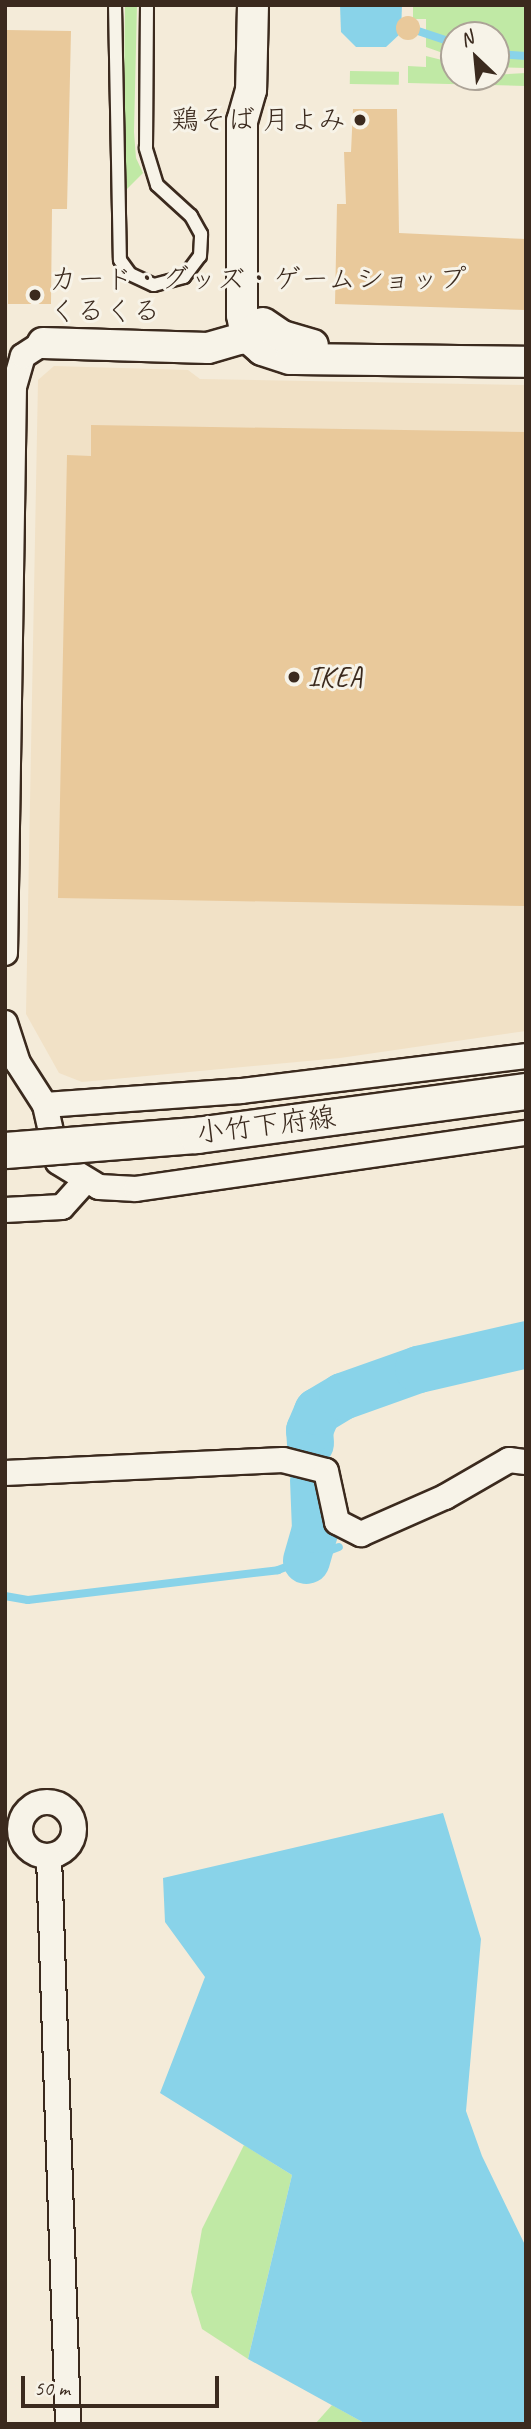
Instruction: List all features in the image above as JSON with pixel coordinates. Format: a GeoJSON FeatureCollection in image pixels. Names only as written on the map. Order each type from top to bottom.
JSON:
{"type":"FeatureCollection","features":[{"type":"Feature","properties":{"kind":"main road","name":"小竹下府線"},"geometry":{"type":"LineString","coordinates":[[5,1150],[196,1135],[526,1091]]}},
{"type":"Feature","properties":{"kind":"street"},"geometry":{"type":"LineString","coordinates":[[253,5],[251,90],[242,121],[242,302],[262,350],[289,359],[526,362]]}},
{"type":"Feature","properties":{"kind":"street"},"geometry":{"type":"LineString","coordinates":[[5,953],[14,387],[23,356],[43,343],[208,348],[255,329],[305,345],[526,347]]}},
{"type":"Feature","properties":{"kind":"street"},"geometry":{"type":"LineString","coordinates":[[5,1023],[18,1063],[44,1105],[58,1162],[99,1188],[136,1189],[526,1133]]}},
{"type":"Feature","properties":{"kind":"street"},"geometry":{"type":"LineString","coordinates":[[44,1105],[242,1091],[526,1056]]}},
{"type":"Feature","properties":{"kind":"street"},"geometry":{"type":"LineString","coordinates":[[5,1210],[62,1207],[86,1180]]}},
{"type":"Feature","properties":{"kind":"street"},"geometry":{"type":"LineString","coordinates":[[5,1473],[283,1460],[326,1471],[337,1522],[361,1534],[445,1497],[509,1460],[526,1462]]}},
{"type":"Feature","properties":{"kind":"street"},"geometry":{"type":"LineString","coordinates":[[48,1856],[68,2424]]}},
{"type":"Feature","properties":{"kind":"lane"},"geometry":{"type":"LineString","coordinates":[[115,5],[120,260],[130,274],[154,285],[184,277],[201,256],[201,234],[191,216],[157,186],[146,148],[147,5]]}},
{"type":"Feature","properties":{"kind":"shaded area","name":"IKEA"},"geometry":{"type":"Polygon","coordinates":[[[54,366],[188,370],[200,379],[526,385],[526,1031],[340,1058],[82,1082],[59,1073],[26,1014],[38,380],[54,366]]]}},
{"type":"Feature","properties":{"kind":"green space"},"geometry":{"type":"Polygon","coordinates":[[[125,5],[137,5],[134,132],[136,158],[143,173],[123,193],[125,5]]]}},
{"type":"Feature","properties":{"kind":"green space"},"geometry":{"type":"Polygon","coordinates":[[[413,5],[526,5],[526,68],[510,67],[510,21],[440,21],[440,52],[426,47],[426,19],[413,19],[413,5]]]}},
{"type":"Feature","properties":{"kind":"green space"},"geometry":{"type":"Polygon","coordinates":[[[426,56],[440,60],[440,84],[408,83],[408,66],[426,67],[426,56]]]}},
{"type":"Feature","properties":{"kind":"green space"},"geometry":{"type":"Polygon","coordinates":[[[350,71],[399,72],[399,85],[350,84],[350,71]]]}},
{"type":"Feature","properties":{"kind":"green space"},"geometry":{"type":"Polygon","coordinates":[[[526,73],[526,86],[510,86],[510,74],[526,73]]]}},
{"type":"Feature","properties":{"kind":"green space"},"geometry":{"type":"Polygon","coordinates":[[[244,2145],[292,2175],[248,2359],[202,2329],[191,2292],[202,2229],[244,2145]]]}},
{"type":"Feature","properties":{"kind":"green space"},"geometry":{"type":"Polygon","coordinates":[[[332,2405],[366,2424],[315,2424],[332,2405]]]}},
{"type":"Feature","properties":{"kind":"water"},"geometry":{"type":"Polygon","coordinates":[[[340,5],[402,5],[401,33],[386,47],[356,47],[341,32],[340,5]]]}},
{"type":"Feature","properties":{"kind":"water"},"geometry":{"type":"Polygon","coordinates":[[[443,1813],[481,1939],[466,2111],[482,2156],[526,2247],[526,2424],[366,2424],[248,2359],[292,2175],[160,2093],[205,1977],[165,1922],[163,1878],[443,1813]]]}},
{"type":"Feature","properties":{"kind":"building"},"geometry":{"type":"Polygon","coordinates":[[[408,16],[416,20],[420,28],[416,36],[408,40],[400,36],[396,28],[400,20],[408,16]]]}},
{"type":"Feature","properties":{"kind":"building"},"geometry":{"type":"Polygon","coordinates":[[[7,30],[71,31],[67,209],[52,209],[51,304],[8,304],[7,30]]]}},
{"type":"Feature","properties":{"kind":"building"},"geometry":{"type":"Polygon","coordinates":[[[353,109],[397,109],[399,233],[526,239],[526,310],[335,304],[337,204],[346,204],[344,152],[351,152],[353,109]]]}},
{"type":"Feature","properties":{"kind":"building","name":"IKEA"},"geometry":{"type":"Polygon","coordinates":[[[91,425],[526,432],[526,906],[58,898],[67,455],[91,456],[91,425]]]}},
{"type":"Feature","properties":{"kind":"waterway"},"geometry":{"type":"LineString","coordinates":[[394,23],[440,38]]}},
{"type":"Feature","properties":{"kind":"waterway"},"geometry":{"type":"LineString","coordinates":[[510,55],[526,56]]}},
{"type":"Feature","properties":{"kind":"waterway"},"geometry":{"type":"LineString","coordinates":[[310,1443],[309,1430],[317,1411],[342,1396],[418,1369],[526,1344]]}},
{"type":"Feature","properties":{"kind":"waterway"},"geometry":{"type":"LineString","coordinates":[[306,1560],[315,1529],[313,1480]]}},
{"type":"Feature","properties":{"kind":"waterway"},"geometry":{"type":"LineString","coordinates":[[5,1596],[28,1600],[278,1570],[339,1547]]}},
{"type":"Feature","properties":{"kind":"place","name":"鶏そば 月よみ"},"geometry":{"type":"Point","coordinates":[360,120]}},
{"type":"Feature","properties":{"kind":"place","name":"カード・グッズ・ゲームショップ くるくる"},"geometry":{"type":"Point","coordinates":[35,295]}},
{"type":"Feature","properties":{"kind":"place","name":"IKEA"},"geometry":{"type":"Point","coordinates":[294,677]}}]}
